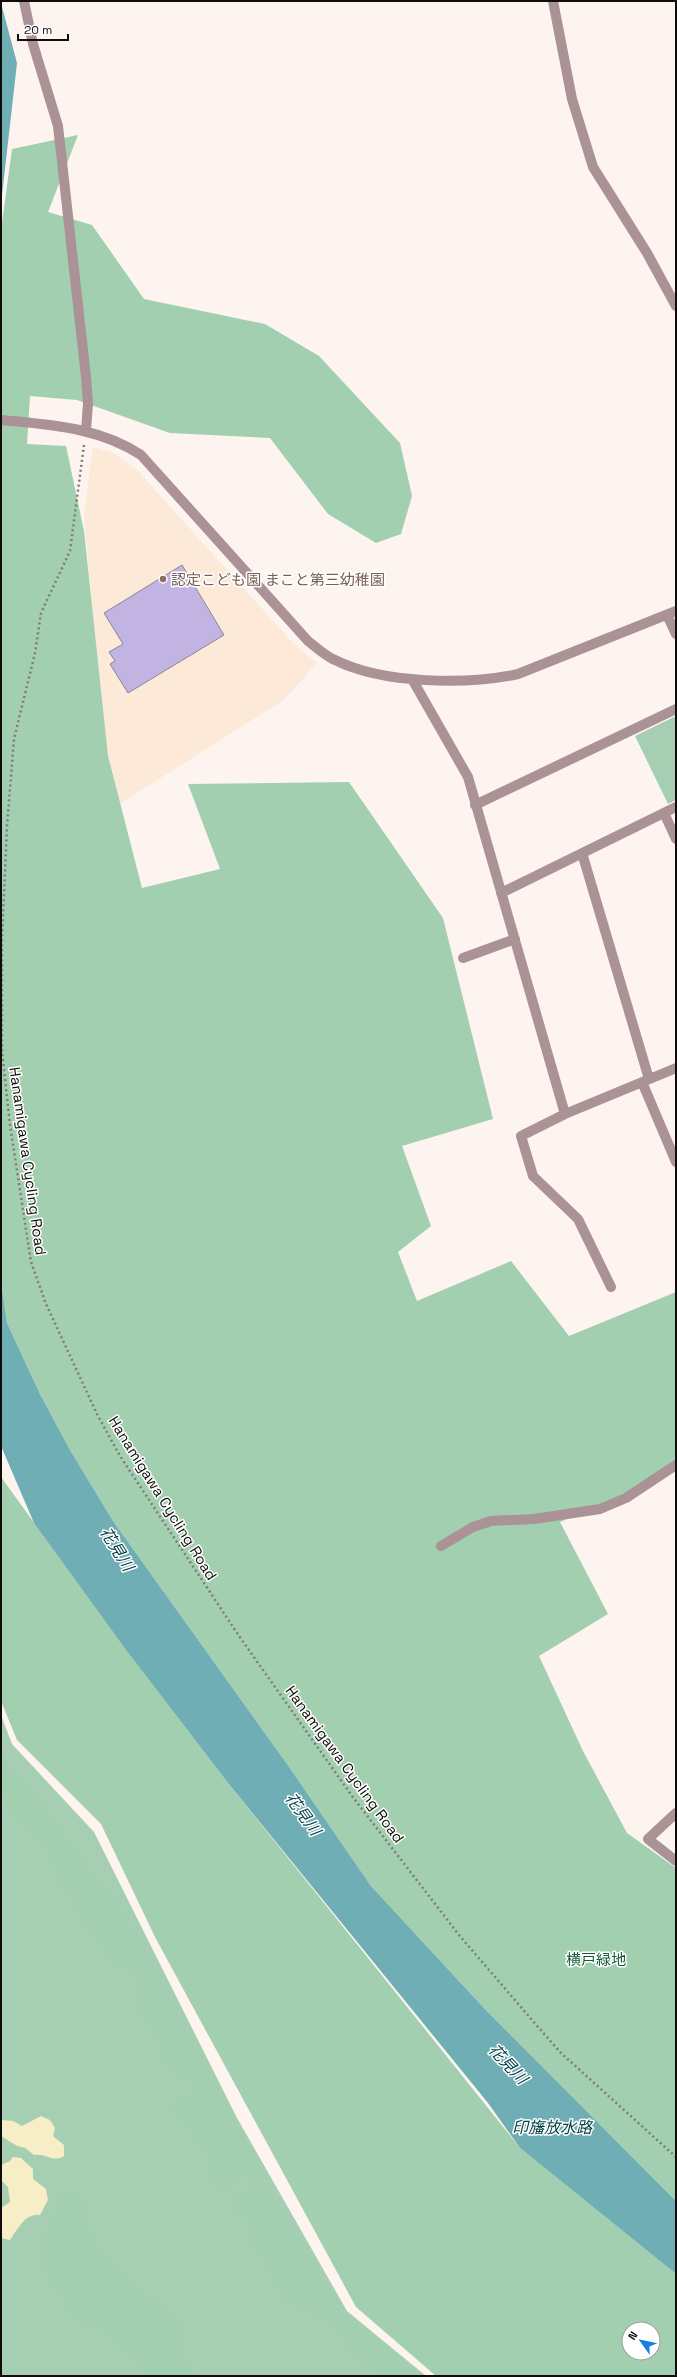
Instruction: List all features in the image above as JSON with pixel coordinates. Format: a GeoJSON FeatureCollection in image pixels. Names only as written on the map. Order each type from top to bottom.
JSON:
{"type":"FeatureCollection","features":[{"type":"Feature","properties":{"kind":"street"},"geometry":{"type":"LineString","coordinates":[[24,1],[33,44],[58,126],[86,377],[88,404],[86,430]]}},
{"type":"Feature","properties":{"kind":"street"},"geometry":{"type":"LineString","coordinates":[[553,1],[572,99],[593,167],[647,254],[676,306]]}},
{"type":"Feature","properties":{"kind":"street"},"geometry":{"type":"LineString","coordinates":[[1,420],[86,430],[110,438],[141,455],[308,641],[334,660],[369,673],[412,679],[496,678],[518,674],[671,613],[676,634]]}},
{"type":"Feature","properties":{"kind":"street"},"geometry":{"type":"LineString","coordinates":[[412,679],[468,777],[565,1114]]}},
{"type":"Feature","properties":{"kind":"street"},"geometry":{"type":"LineString","coordinates":[[475,805],[676,709]]}},
{"type":"Feature","properties":{"kind":"street"},"geometry":{"type":"LineString","coordinates":[[501,893],[676,807]]}},
{"type":"Feature","properties":{"kind":"street"},"geometry":{"type":"LineString","coordinates":[[664,813],[676,839]]}},
{"type":"Feature","properties":{"kind":"street"},"geometry":{"type":"LineString","coordinates":[[582,853],[645,1080],[676,1162]]}},
{"type":"Feature","properties":{"kind":"street"},"geometry":{"type":"LineString","coordinates":[[462,958],[515,939]]}},
{"type":"Feature","properties":{"kind":"street"},"geometry":{"type":"LineString","coordinates":[[611,1287],[578,1219],[534,1176],[520,1136],[565,1114],[676,1068]]}},
{"type":"Feature","properties":{"kind":"street"},"geometry":{"type":"LineString","coordinates":[[442,1546],[473,1527],[491,1521],[534,1520],[600,1509],[626,1498],[676,1465]]}},
{"type":"Feature","properties":{"kind":"street"},"geometry":{"type":"LineString","coordinates":[[676,1813],[648,1839],[676,1862]]}},
{"type":"Feature","properties":{"kind":"path","name":"Hanamigawa Cycling Road"},"geometry":{"type":"LineString","coordinates":[[84,442],[70,551],[41,613],[35,653],[14,739],[7,826],[2,940],[2,1051],[10,1124],[31,1262],[49,1312],[97,1414],[120,1456],[239,1636],[352,1796],[459,1935],[561,2053],[676,2157]]}},
{"type":"Feature","properties":{"kind":"shaded area","name":"認定こども園 まこと第三幼稚園"},"geometry":{"type":"Polygon","coordinates":[[[93,447],[112,452],[137,470],[294,644],[317,663],[285,699],[118,805],[103,729],[84,515],[93,447]]]}},
{"type":"Feature","properties":{"kind":"green space","name":"横戸緑地"},"geometry":{"type":"Polygon","coordinates":[[[78,135],[48,212],[92,225],[144,299],[265,324],[319,356],[400,443],[412,496],[401,534],[376,543],[328,514],[270,438],[170,433],[77,400],[30,396],[27,444],[66,446],[84,531],[108,756],[142,888],[220,869],[188,784],[349,782],[443,918],[493,1119],[402,1146],[431,1226],[398,1252],[417,1301],[511,1261],[569,1336],[676,1292],[676,1465],[655,1482],[560,1522],[608,1614],[539,1656],[583,1751],[627,1833],[676,1868],[676,2201],[483,2007],[371,1886],[287,1764],[113,1521],[70,1450],[40,1394],[7,1323],[1,1282],[1,230],[12,149],[78,135]]]}},
{"type":"Feature","properties":{"kind":"green space"},"geometry":{"type":"Polygon","coordinates":[[[676,716],[676,800],[668,804],[635,736],[676,716]]]}},
{"type":"Feature","properties":{"kind":"green space"},"geometry":{"type":"Polygon","coordinates":[[[1,1477],[126,1650],[228,1783],[520,2148],[676,2274],[676,2376],[436,2376],[356,2307],[156,1939],[101,1824],[17,1740],[1,1701],[1,1477]]]}},
{"type":"Feature","properties":{"kind":"green space"},"geometry":{"type":"Polygon","coordinates":[[[1,1715],[12,1744],[94,1832],[237,2118],[347,2311],[426,2376],[1,2376],[1,1715]]]}},
{"type":"Feature","properties":{"kind":"green space"},"geometry":{"type":"Polygon","coordinates":[[[1,1748],[9,1767],[42,1804],[63,1837],[69,1839],[92,1879],[110,1890],[267,2179],[258,2183],[246,2172],[236,2178],[228,2190],[211,2182],[211,2156],[209,2149],[199,2147],[195,2127],[184,2122],[172,2110],[180,2099],[193,2098],[195,2088],[188,2075],[170,2072],[161,2057],[160,2039],[154,2029],[142,2019],[137,1994],[141,1982],[128,1965],[115,1963],[92,1928],[81,1919],[77,1901],[56,1876],[54,1856],[12,1816],[1,1790],[1,1748]]]}},
{"type":"Feature","properties":{"kind":"green space"},"geometry":{"type":"Polygon","coordinates":[[[266,2184],[342,2310],[422,2376],[378,2376],[359,2359],[330,2319],[287,2301],[275,2284],[273,2273],[252,2245],[253,2218],[233,2210],[233,2200],[244,2191],[266,2184]]]}},
{"type":"Feature","properties":{"kind":"green space"},"geometry":{"type":"Polygon","coordinates":[[[62,2196],[79,2196],[88,2216],[90,2237],[117,2272],[131,2284],[160,2304],[181,2326],[179,2360],[200,2376],[144,2376],[143,2364],[119,2347],[107,2328],[81,2324],[67,2306],[56,2288],[39,2248],[50,2228],[62,2196]]]}},
{"type":"Feature","properties":{"kind":"sand"},"geometry":{"type":"Polygon","coordinates":[[[41,2116],[50,2120],[55,2128],[53,2136],[64,2145],[64,2156],[56,2159],[42,2155],[34,2155],[25,2148],[17,2146],[1,2136],[1,2120],[13,2121],[22,2126],[41,2116]]]}},
{"type":"Feature","properties":{"kind":"sand"},"geometry":{"type":"Polygon","coordinates":[[[13,2157],[21,2158],[33,2169],[33,2179],[46,2189],[48,2200],[40,2215],[35,2215],[26,2219],[10,2240],[1,2238],[1,2208],[10,2202],[8,2187],[1,2180],[1,2165],[10,2161],[13,2157]]]}},
{"type":"Feature","properties":{"kind":"water"},"geometry":{"type":"Polygon","coordinates":[[[1,3],[17,63],[1,204],[1,3]]]}},
{"type":"Feature","properties":{"kind":"water","name":"印旛放水路"},"geometry":{"type":"Polygon","coordinates":[[[1,1282],[7,1323],[40,1394],[70,1450],[113,1521],[287,1764],[371,1886],[483,2007],[676,2201],[676,2274],[520,2148],[488,2103],[228,1783],[126,1650],[34,1523],[1,1446],[1,1282]]]}},
{"type":"Feature","properties":{"kind":"building"},"geometry":{"type":"Polygon","coordinates":[[[182,565],[224,635],[128,693],[110,664],[115,661],[109,652],[123,644],[104,613],[182,565]]]}},
{"type":"Feature","properties":{"kind":"place","name":"認定こども園 まこと第三幼稚園"},"geometry":{"type":"Point","coordinates":[163,579]}},
{"type":"Feature","properties":{"kind":"water label","name":"花見川"},"geometry":{"type":"Point","coordinates":[117,1549]}},
{"type":"Feature","properties":{"kind":"water label","name":"花見川"},"geometry":{"type":"Point","coordinates":[303,1814]}},
{"type":"Feature","properties":{"kind":"water label","name":"花見川"},"geometry":{"type":"Point","coordinates":[508,2064]}}]}
